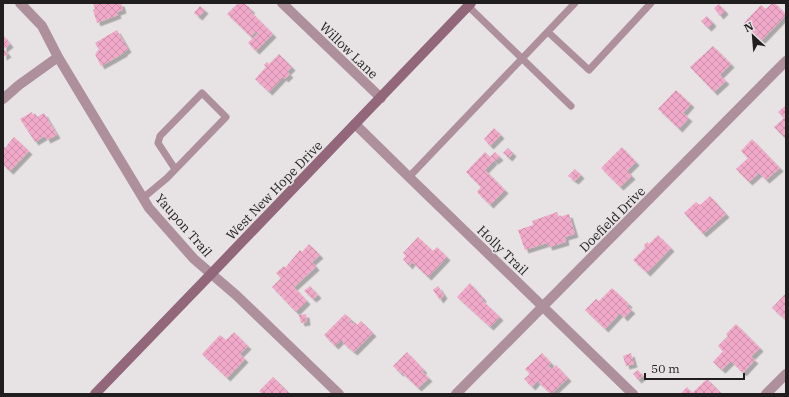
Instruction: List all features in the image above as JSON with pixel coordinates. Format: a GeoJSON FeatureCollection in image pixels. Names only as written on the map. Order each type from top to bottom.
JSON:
{"type":"FeatureCollection","features":[{"type":"Feature","properties":{"kind":"main road","name":"West New Hope Drive"},"geometry":{"type":"LineString","coordinates":[[95,394],[470,4]]}},
{"type":"Feature","properties":{"kind":"street","name":"Yaupon Trail"},"geometry":{"type":"LineString","coordinates":[[20,3],[42,26],[58,58],[149,208],[194,259],[236,295],[339,394]]}},
{"type":"Feature","properties":{"kind":"street","name":"Willow Lane"},"geometry":{"type":"LineString","coordinates":[[282,3],[381,98]]}},
{"type":"Feature","properties":{"kind":"street"},"geometry":{"type":"LineString","coordinates":[[3,99],[58,58]]}},
{"type":"Feature","properties":{"kind":"street","name":"Doefield Drive"},"geometry":{"type":"LineString","coordinates":[[456,394],[786,61]]}},
{"type":"Feature","properties":{"kind":"street","name":"Holly Trail"},"geometry":{"type":"LineString","coordinates":[[355,124],[633,394]]}},
{"type":"Feature","properties":{"kind":"street"},"geometry":{"type":"LineString","coordinates":[[766,394],[786,374]]}},
{"type":"Feature","properties":{"kind":"lane"},"geometry":{"type":"LineString","coordinates":[[409,177],[523,59],[574,3]]}},
{"type":"Feature","properties":{"kind":"lane"},"geometry":{"type":"LineString","coordinates":[[548,32],[589,70],[651,3]]}},
{"type":"Feature","properties":{"kind":"lane"},"geometry":{"type":"LineString","coordinates":[[470,4],[570,106]]}},
{"type":"Feature","properties":{"kind":"lane"},"geometry":{"type":"LineString","coordinates":[[143,198],[167,178],[174,169],[226,117],[202,93],[160,136],[158,143],[174,169]]}},
{"type":"Feature","properties":{"kind":"building"},"geometry":{"type":"Polygon","coordinates":[[[93,3],[121,3],[123,10],[117,12],[118,15],[97,23],[93,10],[95,9],[93,3]]]}},
{"type":"Feature","properties":{"kind":"building"},"geometry":{"type":"Polygon","coordinates":[[[238,3],[244,3],[252,10],[250,11],[273,34],[256,51],[248,43],[258,33],[256,31],[251,37],[227,14],[238,3]]]}},
{"type":"Feature","properties":{"kind":"building"},"geometry":{"type":"Polygon","coordinates":[[[772,3],[775,3],[786,15],[761,41],[744,23],[761,5],[766,9],[772,3]]]}},
{"type":"Feature","properties":{"kind":"building"},"geometry":{"type":"Polygon","coordinates":[[[719,4],[725,11],[720,16],[714,8],[719,4]]]}},
{"type":"Feature","properties":{"kind":"building"},"geometry":{"type":"Polygon","coordinates":[[[200,6],[205,10],[199,17],[194,13],[200,6]]]}},
{"type":"Feature","properties":{"kind":"building"},"geometry":{"type":"Polygon","coordinates":[[[707,16],[713,23],[708,28],[701,21],[707,16]]]}},
{"type":"Feature","properties":{"kind":"building"},"geometry":{"type":"Polygon","coordinates":[[[117,30],[128,49],[124,53],[101,66],[95,54],[99,50],[95,43],[117,30]]]}},
{"type":"Feature","properties":{"kind":"building"},"geometry":{"type":"Polygon","coordinates":[[[3,35],[10,44],[4,49],[8,54],[3,57],[3,35]]]}},
{"type":"Feature","properties":{"kind":"building"},"geometry":{"type":"Polygon","coordinates":[[[713,46],[731,64],[720,75],[726,81],[714,92],[690,67],[713,46]]]}},
{"type":"Feature","properties":{"kind":"building"},"geometry":{"type":"Polygon","coordinates":[[[279,54],[292,67],[287,72],[290,74],[285,79],[283,77],[269,92],[255,79],[266,67],[264,65],[267,62],[269,64],[279,54]]]}},
{"type":"Feature","properties":{"kind":"building"},"geometry":{"type":"Polygon","coordinates":[[[676,90],[691,104],[683,113],[689,118],[679,129],[658,109],[676,90]]]}},
{"type":"Feature","properties":{"kind":"building"},"geometry":{"type":"Polygon","coordinates":[[[786,105],[786,139],[774,127],[784,118],[778,112],[786,105]]]}},
{"type":"Feature","properties":{"kind":"building"},"geometry":{"type":"Polygon","coordinates":[[[32,112],[33,115],[35,113],[37,117],[44,113],[57,135],[47,140],[45,136],[35,142],[20,119],[32,112]]]}},
{"type":"Feature","properties":{"kind":"building"},"geometry":{"type":"Polygon","coordinates":[[[494,128],[501,135],[490,146],[484,139],[494,128]]]}},
{"type":"Feature","properties":{"kind":"building"},"geometry":{"type":"Polygon","coordinates":[[[14,137],[29,151],[10,171],[3,165],[3,146],[5,148],[14,137]]]}},
{"type":"Feature","properties":{"kind":"building"},"geometry":{"type":"Polygon","coordinates":[[[752,139],[780,168],[766,180],[759,173],[749,182],[736,169],[748,158],[741,151],[752,139]]]}},
{"type":"Feature","properties":{"kind":"building"},"geometry":{"type":"Polygon","coordinates":[[[622,147],[636,162],[627,171],[632,176],[620,187],[601,168],[622,147]]]}},
{"type":"Feature","properties":{"kind":"building"},"geometry":{"type":"Polygon","coordinates":[[[508,148],[513,153],[509,158],[503,153],[508,148]]]}},
{"type":"Feature","properties":{"kind":"building"},"geometry":{"type":"Polygon","coordinates":[[[485,152],[494,161],[485,170],[505,190],[490,205],[477,192],[481,187],[466,172],[485,152]]]}},
{"type":"Feature","properties":{"kind":"building"},"geometry":{"type":"Polygon","coordinates":[[[495,152],[500,157],[495,161],[490,157],[495,152]]]}},
{"type":"Feature","properties":{"kind":"building"},"geometry":{"type":"Polygon","coordinates":[[[575,169],[581,175],[575,181],[568,176],[575,169]]]}},
{"type":"Feature","properties":{"kind":"building"},"geometry":{"type":"Polygon","coordinates":[[[710,196],[726,214],[703,234],[684,213],[696,202],[700,205],[710,196]]]}},
{"type":"Feature","properties":{"kind":"building"},"geometry":{"type":"Polygon","coordinates":[[[557,212],[559,217],[569,214],[575,234],[565,237],[566,242],[549,247],[547,243],[525,250],[518,230],[533,225],[532,221],[557,212]]]}},
{"type":"Feature","properties":{"kind":"building"},"geometry":{"type":"Polygon","coordinates":[[[658,235],[671,248],[647,273],[633,260],[644,249],[644,245],[647,242],[649,244],[658,235]]]}},
{"type":"Feature","properties":{"kind":"building"},"geometry":{"type":"Polygon","coordinates":[[[418,237],[433,251],[437,247],[447,257],[428,277],[412,262],[409,266],[403,259],[406,256],[403,253],[418,237]]]}},
{"type":"Feature","properties":{"kind":"building"},"geometry":{"type":"Polygon","coordinates":[[[309,244],[320,255],[312,262],[316,267],[294,287],[307,301],[296,312],[272,287],[281,278],[276,273],[284,266],[285,268],[300,250],[302,252],[309,244]]]}},
{"type":"Feature","properties":{"kind":"building"},"geometry":{"type":"Polygon","coordinates":[[[470,283],[483,298],[482,300],[500,317],[490,327],[457,297],[470,283]]]}},
{"type":"Feature","properties":{"kind":"building"},"geometry":{"type":"Polygon","coordinates":[[[310,286],[318,295],[313,299],[304,291],[310,286]]]}},
{"type":"Feature","properties":{"kind":"building"},"geometry":{"type":"Polygon","coordinates":[[[438,286],[444,295],[440,300],[433,290],[438,286]]]}},
{"type":"Feature","properties":{"kind":"building"},"geometry":{"type":"Polygon","coordinates":[[[612,288],[629,304],[627,306],[632,310],[624,318],[620,313],[605,329],[585,310],[596,299],[599,301],[612,288]]]}},
{"type":"Feature","properties":{"kind":"building"},"geometry":{"type":"Polygon","coordinates":[[[786,293],[786,320],[772,308],[786,293]]]}},
{"type":"Feature","properties":{"kind":"building"},"geometry":{"type":"Polygon","coordinates":[[[306,314],[307,322],[301,323],[299,315],[306,314]]]}},
{"type":"Feature","properties":{"kind":"building"},"geometry":{"type":"Polygon","coordinates":[[[345,314],[351,319],[350,321],[353,324],[355,322],[357,325],[361,321],[373,333],[354,352],[344,344],[342,339],[335,346],[324,335],[345,314]]]}},
{"type":"Feature","properties":{"kind":"building"},"geometry":{"type":"Polygon","coordinates":[[[736,324],[760,348],[751,357],[755,360],[743,373],[731,361],[722,370],[713,362],[723,351],[718,346],[728,336],[726,334],[736,324]]]}},
{"type":"Feature","properties":{"kind":"building"},"geometry":{"type":"Polygon","coordinates":[[[234,332],[248,346],[240,354],[245,359],[227,378],[202,354],[220,335],[226,340],[234,332]]]}},
{"type":"Feature","properties":{"kind":"building"},"geometry":{"type":"Polygon","coordinates":[[[407,352],[424,370],[422,371],[429,378],[418,388],[402,372],[400,373],[393,366],[407,352]]]}},
{"type":"Feature","properties":{"kind":"building"},"geometry":{"type":"Polygon","coordinates":[[[542,353],[551,363],[548,366],[552,369],[556,365],[568,378],[551,394],[537,381],[532,387],[524,379],[530,374],[525,369],[542,353]]]}},
{"type":"Feature","properties":{"kind":"building"},"geometry":{"type":"Polygon","coordinates":[[[631,353],[634,364],[626,366],[623,356],[631,353]]]}},
{"type":"Feature","properties":{"kind":"building"},"geometry":{"type":"Polygon","coordinates":[[[638,370],[643,376],[638,380],[633,374],[638,370]]]}},
{"type":"Feature","properties":{"kind":"building"},"geometry":{"type":"Polygon","coordinates":[[[273,377],[290,394],[262,394],[259,391],[273,377]]]}},
{"type":"Feature","properties":{"kind":"building"},"geometry":{"type":"Polygon","coordinates":[[[707,379],[722,394],[680,394],[687,387],[692,393],[707,379]]]}}]}
